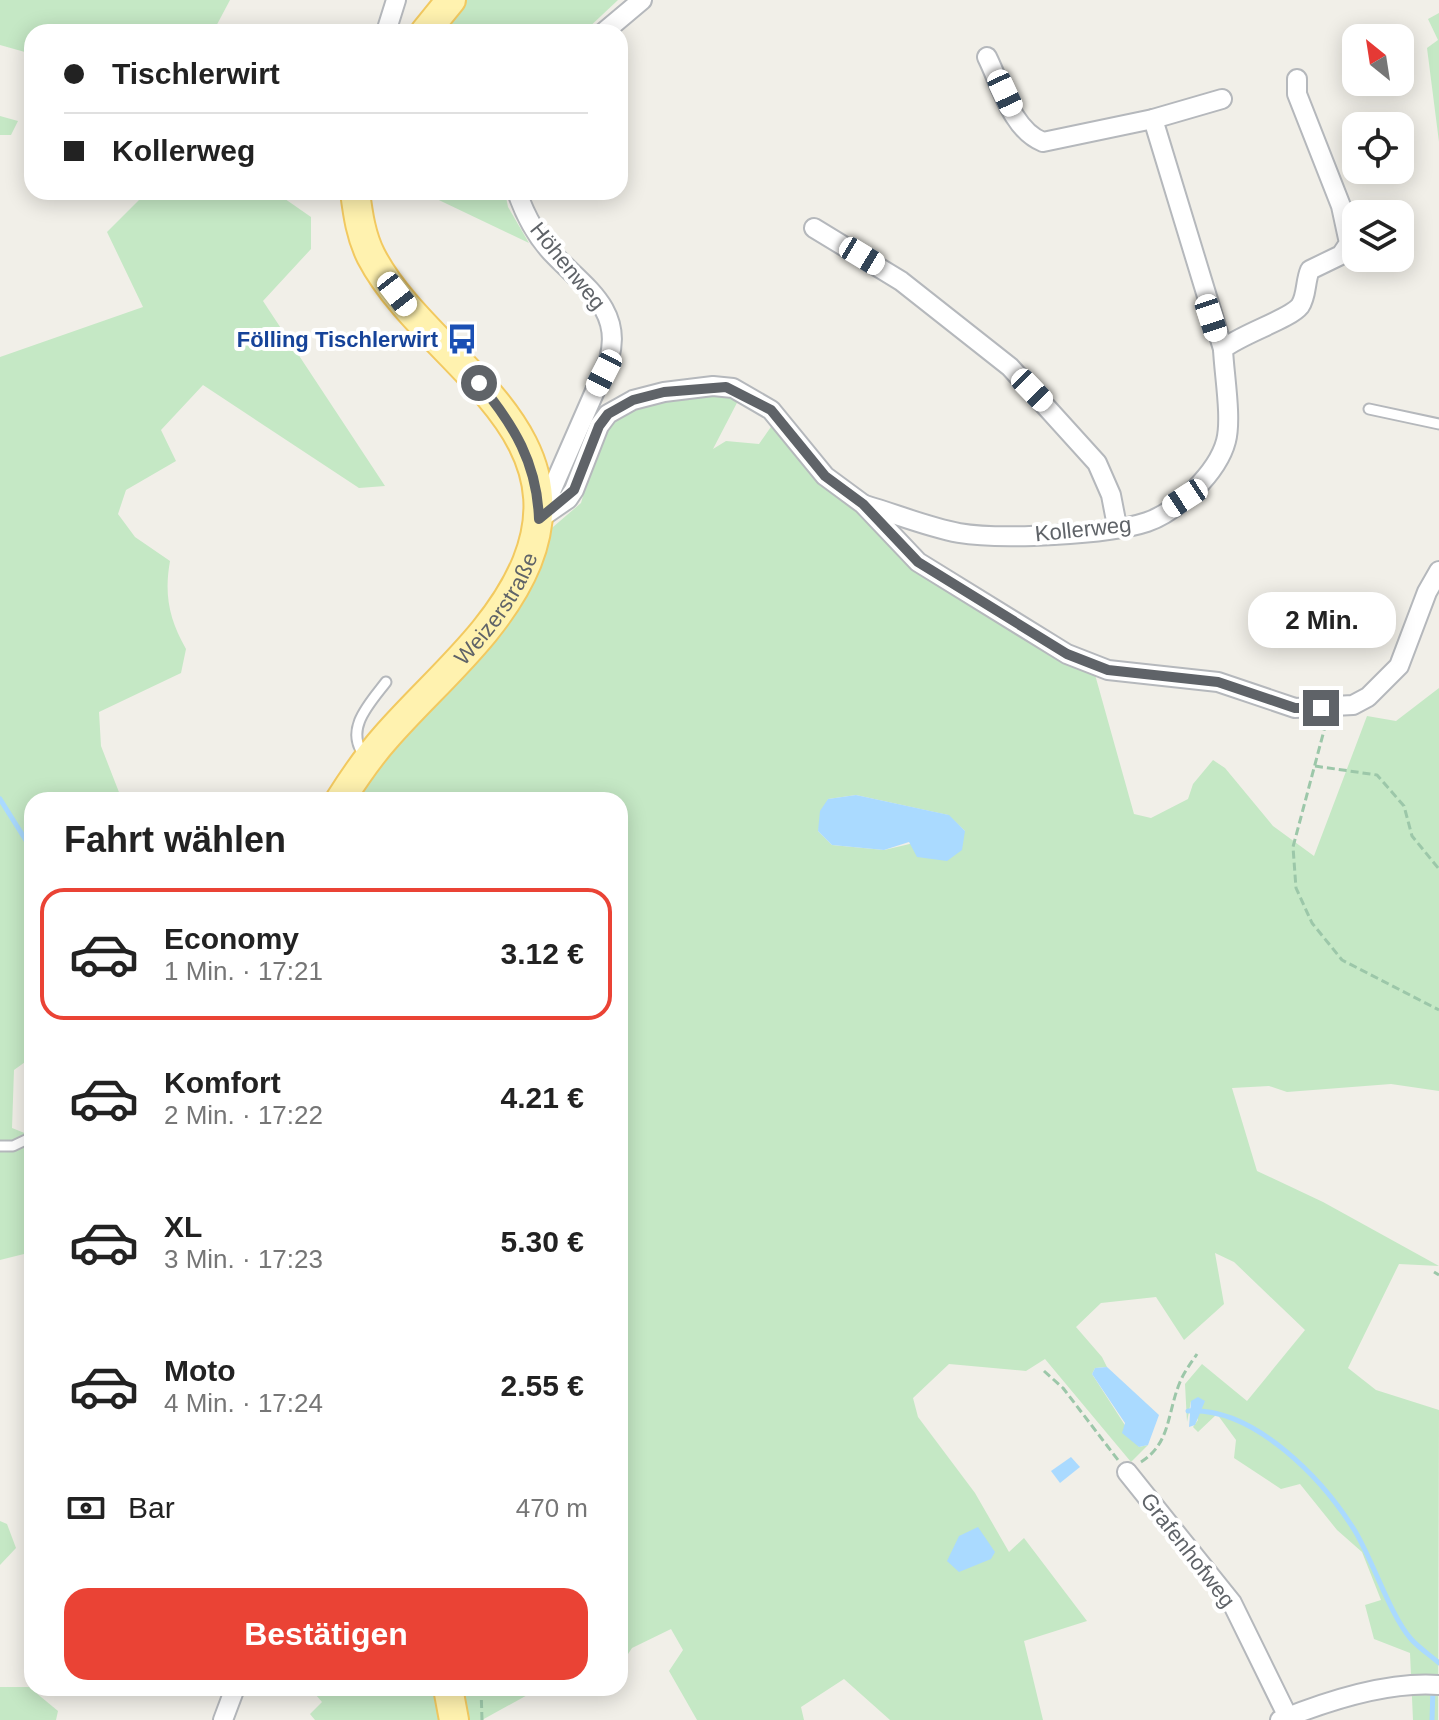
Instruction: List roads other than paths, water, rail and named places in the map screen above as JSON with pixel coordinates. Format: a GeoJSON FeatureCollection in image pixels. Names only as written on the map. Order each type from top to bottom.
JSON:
{"type":"FeatureCollection","features":[{"type":"Feature","properties":{"kind":"main road"},"geometry":{"type":"LineString","coordinates":[[432,24],[451,0]]}},
{"type":"Feature","properties":{"kind":"main road","name":"Weizerstraße"},"geometry":{"type":"LineString","coordinates":[[346,792],[369,759],[504,603],[526,563],[539,519],[536,487],[525,448],[467,368],[411,312],[383,277],[363,238],[356,200]]}},
{"type":"Feature","properties":{"kind":"main road"},"geometry":{"type":"LineString","coordinates":[[450,1696],[454,1720]]}},
{"type":"Feature","properties":{"kind":"street"},"geometry":{"type":"LineString","coordinates":[[388,24],[396,0]]}},
{"type":"Feature","properties":{"kind":"street"},"geometry":{"type":"LineString","coordinates":[[614,24],[642,0]]}},
{"type":"Feature","properties":{"kind":"street"},"geometry":{"type":"LineString","coordinates":[[987,57],[1020,124],[1043,142],[1153,119],[1222,99]]}},
{"type":"Feature","properties":{"kind":"street"},"geometry":{"type":"LineString","coordinates":[[1223,349],[1237,338],[1295,310],[1302,301],[1310,270],[1341,255],[1349,243],[1341,206],[1297,94],[1297,79]]}},
{"type":"Feature","properties":{"kind":"street","name":"Kollerweg"},"geometry":{"type":"LineString","coordinates":[[863,504],[925,525],[968,534],[1044,534],[1149,522],[1185,498],[1210,474],[1226,440],[1223,349],[1153,119]]}},
{"type":"Feature","properties":{"kind":"street","name":"Höhenweg"},"geometry":{"type":"LineString","coordinates":[[521,200],[532,226],[554,255],[602,304],[614,337],[609,359],[539,519]]}},
{"type":"Feature","properties":{"kind":"street"},"geometry":{"type":"LineString","coordinates":[[814,228],[901,281],[1010,367],[1097,463],[1108,485],[1117,526]]}},
{"type":"Feature","properties":{"kind":"street","name":"Kollerweg"},"geometry":{"type":"LineString","coordinates":[[539,519],[574,490],[599,426],[608,414],[646,396],[713,386],[737,390],[767,406],[825,476],[863,504],[904,550],[932,573],[1080,660],[1108,670],[1218,682],[1295,708],[1353,705],[1368,697],[1399,666],[1427,592],[1439,571]]}},
{"type":"Feature","properties":{"kind":"street","name":"Grafenhofweg"},"geometry":{"type":"LineString","coordinates":[[1127,1472],[1232,1603],[1284,1718],[1352,1697],[1432,1684]]}},
{"type":"Feature","properties":{"kind":"street"},"geometry":{"type":"LineString","coordinates":[[223,1720],[232,1696]]}},
{"type":"Feature","properties":{"kind":"lane"},"geometry":{"type":"LineString","coordinates":[[1369,409],[1439,424]]}},
{"type":"Feature","properties":{"kind":"lane"},"geometry":{"type":"LineString","coordinates":[[369,759],[358,745],[359,721],[386,682]]}},
{"type":"Feature","properties":{"kind":"lane"},"geometry":{"type":"LineString","coordinates":[[0,1146],[13,1146],[24,1141]]}},
{"type":"Feature","properties":{"kind":"water"},"geometry":{"type":"Polygon","coordinates":[[[856,795],[949,815],[965,831],[962,850],[947,861],[917,857],[909,842],[884,850],[832,845],[818,831],[820,811],[828,799],[856,795]]]}},
{"type":"Feature","properties":{"kind":"water"},"geometry":{"type":"Polygon","coordinates":[[[1107,1367],[1159,1415],[1148,1445],[1139,1447],[1122,1433],[1125,1423],[1092,1374],[1095,1368],[1107,1367]]]}},
{"type":"Feature","properties":{"kind":"water"},"geometry":{"type":"Polygon","coordinates":[[[1198,1397],[1205,1401],[1195,1425],[1189,1427],[1191,1401],[1198,1397]]]}},
{"type":"Feature","properties":{"kind":"water"},"geometry":{"type":"Polygon","coordinates":[[[1071,1457],[1080,1467],[1060,1483],[1051,1471],[1071,1457]]]}},
{"type":"Feature","properties":{"kind":"water"},"geometry":{"type":"Polygon","coordinates":[[[978,1527],[995,1552],[991,1559],[959,1572],[947,1561],[959,1536],[978,1527]]]}},
{"type":"Feature","properties":{"kind":"waterway"},"geometry":{"type":"LineString","coordinates":[[0,799],[24,837]]}},
{"type":"Feature","properties":{"kind":"waterway"},"geometry":{"type":"LineString","coordinates":[[1188,1411],[1213,1413],[1237,1421],[1261,1433],[1305,1469],[1355,1531],[1403,1629],[1439,1663]]}},
{"type":"Feature","properties":{"kind":"waterway"},"geometry":{"type":"LineString","coordinates":[[1432,1720],[1433,1689]]}},
{"type":"Feature","properties":{"kind":"place","name":"Fölling Tischlerwirt"},"geometry":{"type":"Point","coordinates":[462,339]}}]}
